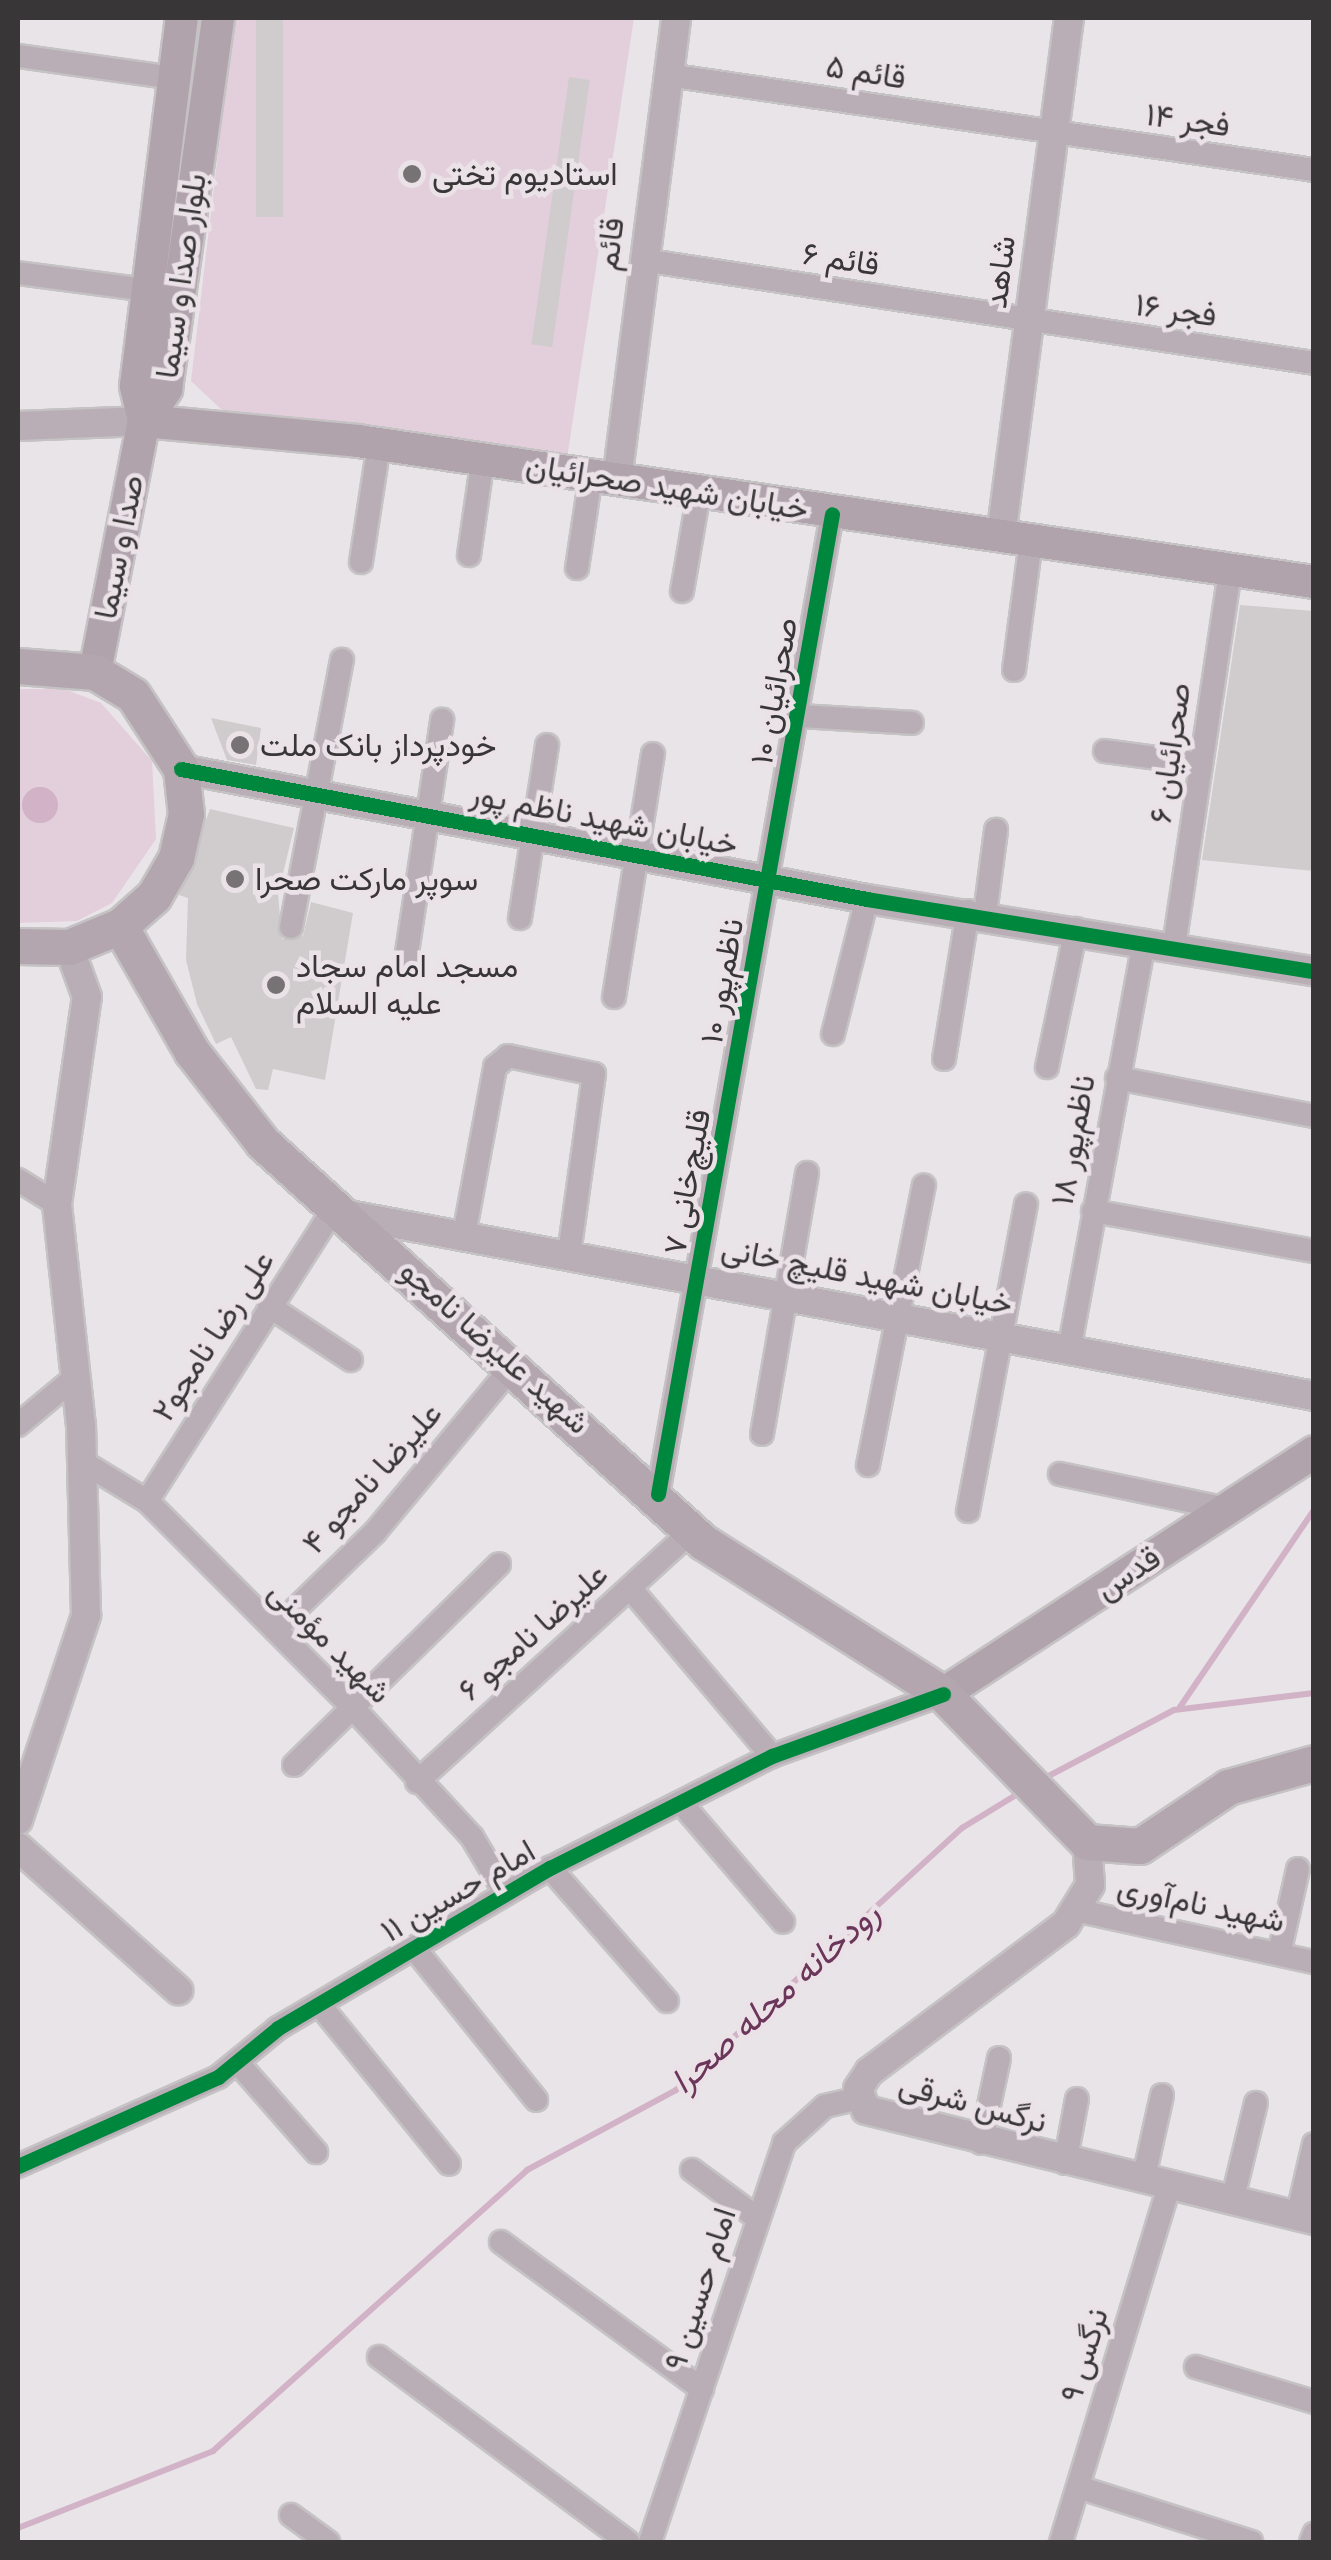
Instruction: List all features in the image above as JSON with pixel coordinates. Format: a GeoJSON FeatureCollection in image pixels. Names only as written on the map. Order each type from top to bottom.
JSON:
{"type":"FeatureCollection","features":[{"type":"Feature","properties":{"kind":"main road","name":"بلوار صدا و سیما"},"geometry":{"type":"LineString","coordinates":[[144,422],[136,386],[182,18]]}},
{"type":"Feature","properties":{"kind":"main road","name":"بلوار صدا و سیما"},"geometry":{"type":"LineString","coordinates":[[144,422],[166,389],[218,18]]}},
{"type":"Feature","properties":{"kind":"main road","name":"خیابان شهید صحرائیان"},"geometry":{"type":"LineString","coordinates":[[144,422],[379,444],[482,458],[832,514],[1314,582]]}},
{"type":"Feature","properties":{"kind":"main road","name":"صدا و سیما"},"geometry":{"type":"LineString","coordinates":[[95,672],[144,422]]}},
{"type":"Feature","properties":{"kind":"main road"},"geometry":{"type":"LineString","coordinates":[[18,666],[95,672],[133,695],[181,769],[176,858],[154,896],[120,926],[69,947],[22,950]]}},
{"type":"Feature","properties":{"kind":"main road","name":"شهید علیرضا نامجو"},"geometry":{"type":"LineString","coordinates":[[120,926],[192,1052],[264,1143],[658,1494],[692,1531],[943,1694],[1088,1842]]}},
{"type":"Feature","properties":{"kind":"main road","name":"قدس"},"geometry":{"type":"LineString","coordinates":[[943,1694],[1314,1452]]}},
{"type":"Feature","properties":{"kind":"main road"},"geometry":{"type":"LineString","coordinates":[[1088,1842],[1140,1846],[1228,1787],[1314,1763]]}},
{"type":"Feature","properties":{"kind":"main road"},"geometry":{"type":"LineString","coordinates":[[1228,1787],[1314,1789]]}},
{"type":"Feature","properties":{"kind":"street","name":"قائم"},"geometry":{"type":"LineString","coordinates":[[604,477],[643,260],[676,18]]}},
{"type":"Feature","properties":{"kind":"street","name":"شاهد"},"geometry":{"type":"LineString","coordinates":[[1016,538],[1029,322],[1069,18]]}},
{"type":"Feature","properties":{"kind":"street"},"geometry":{"type":"LineString","coordinates":[[18,56],[174,78]]}},
{"type":"Feature","properties":{"kind":"street","name":"قائم ۵"},"geometry":{"type":"LineString","coordinates":[[668,74],[1054,135]]}},
{"type":"Feature","properties":{"kind":"street","name":"فجر ۱۴"},"geometry":{"type":"LineString","coordinates":[[1054,135],[1314,170]]}},
{"type":"Feature","properties":{"kind":"street","name":"قائم ۶"},"geometry":{"type":"LineString","coordinates":[[643,260],[1029,322]]}},
{"type":"Feature","properties":{"kind":"street"},"geometry":{"type":"LineString","coordinates":[[18,273],[147,290]]}},
{"type":"Feature","properties":{"kind":"street","name":"فجر ۱۶"},"geometry":{"type":"LineString","coordinates":[[1029,322],[1314,362]]}},
{"type":"Feature","properties":{"kind":"street","name":"خیابان شهید صحرائیان"},"geometry":{"type":"LineString","coordinates":[[18,426],[144,422]]}},
{"type":"Feature","properties":{"kind":"street"},"geometry":{"type":"LineString","coordinates":[[361,562],[379,444]]}},
{"type":"Feature","properties":{"kind":"street"},"geometry":{"type":"LineString","coordinates":[[469,555],[482,458]]}},
{"type":"Feature","properties":{"kind":"street"},"geometry":{"type":"LineString","coordinates":[[577,568],[604,477]]}},
{"type":"Feature","properties":{"kind":"street"},"geometry":{"type":"LineString","coordinates":[[682,591],[699,493]]}},
{"type":"Feature","properties":{"kind":"street","name":"صحرائیان ۱۰"},"geometry":{"type":"LineString","coordinates":[[769,878],[832,514]]}},
{"type":"Feature","properties":{"kind":"street"},"geometry":{"type":"LineString","coordinates":[[1014,670],[1016,538]]}},
{"type":"Feature","properties":{"kind":"street","name":"صحرائیان ۶"},"geometry":{"type":"LineString","coordinates":[[1174,946],[1230,570]]}},
{"type":"Feature","properties":{"kind":"street"},"geometry":{"type":"LineString","coordinates":[[291,927],[342,660]]}},
{"type":"Feature","properties":{"kind":"street"},"geometry":{"type":"LineString","coordinates":[[799,716],[912,724]]}},
{"type":"Feature","properties":{"kind":"street"},"geometry":{"type":"LineString","coordinates":[[406,959],[442,720]]}},
{"type":"Feature","properties":{"kind":"street"},"geometry":{"type":"LineString","coordinates":[[520,918],[548,745]]}},
{"type":"Feature","properties":{"kind":"street"},"geometry":{"type":"LineString","coordinates":[[1105,750],[1201,764]]}},
{"type":"Feature","properties":{"kind":"street"},"geometry":{"type":"LineString","coordinates":[[614,998],[653,754]]}},
{"type":"Feature","properties":{"kind":"street","name":"خیابان شهید ناظم پور"},"geometry":{"type":"LineString","coordinates":[[181,769],[638,852],[867,899],[1076,929],[1314,971]]}},
{"type":"Feature","properties":{"kind":"street"},"geometry":{"type":"LineString","coordinates":[[944,1058],[996,830]]}},
{"type":"Feature","properties":{"kind":"street","name":"ناظم‌پور ۱۰"},"geometry":{"type":"LineString","coordinates":[[730,1094],[769,878]]}},
{"type":"Feature","properties":{"kind":"street"},"geometry":{"type":"LineString","coordinates":[[834,1034],[867,899]]}},
{"type":"Feature","properties":{"kind":"street"},"geometry":{"type":"LineString","coordinates":[[1047,1067],[1076,929]]}},
{"type":"Feature","properties":{"kind":"street","name":"ناظم‌پور ۱۸"},"geometry":{"type":"LineString","coordinates":[[1069,1352],[1144,941]]}},
{"type":"Feature","properties":{"kind":"street"},"geometry":{"type":"LineString","coordinates":[[18,1820],[86,1615],[83,1462],[57,1204],[87,997],[69,947]]}},
{"type":"Feature","properties":{"kind":"street"},"geometry":{"type":"LineString","coordinates":[[464,1235],[495,1067],[508,1056],[594,1074],[569,1255]]}},
{"type":"Feature","properties":{"kind":"street"},"geometry":{"type":"LineString","coordinates":[[1116,1078],[1314,1116]]}},
{"type":"Feature","properties":{"kind":"street","name":"قلیچ‌خانی ۷"},"geometry":{"type":"LineString","coordinates":[[658,1494],[730,1094]]}},
{"type":"Feature","properties":{"kind":"street"},"geometry":{"type":"LineString","coordinates":[[762,1434],[807,1173]]}},
{"type":"Feature","properties":{"kind":"street"},"geometry":{"type":"LineString","coordinates":[[18,1180],[57,1204]]}},
{"type":"Feature","properties":{"kind":"street"},"geometry":{"type":"LineString","coordinates":[[868,1465],[924,1186]]}},
{"type":"Feature","properties":{"kind":"street"},"geometry":{"type":"LineString","coordinates":[[968,1511],[1026,1204]]}},
{"type":"Feature","properties":{"kind":"street","name":"خیابان شهید قلیچ خانی"},"geometry":{"type":"LineString","coordinates":[[343,1211],[1314,1396]]}},
{"type":"Feature","properties":{"kind":"street","name":"علی رضا نامجو۲"},"geometry":{"type":"LineString","coordinates":[[147,1501],[269,1306],[343,1211]]}},
{"type":"Feature","properties":{"kind":"street"},"geometry":{"type":"LineString","coordinates":[[1092,1211],[1314,1251]]}},
{"type":"Feature","properties":{"kind":"street"},"geometry":{"type":"LineString","coordinates":[[269,1306],[350,1360]]}},
{"type":"Feature","properties":{"kind":"street","name":"علیرضا نامجو ۴"},"geometry":{"type":"LineString","coordinates":[[274,1629],[375,1532],[513,1366]]}},
{"type":"Feature","properties":{"kind":"street"},"geometry":{"type":"LineString","coordinates":[[18,1425],[72,1380]]}},
{"type":"Feature","properties":{"kind":"street","name":"شهید مؤمنی"},"geometry":{"type":"LineString","coordinates":[[83,1462],[147,1501],[353,1708],[417,1782],[472,1837],[506,1894]]}},
{"type":"Feature","properties":{"kind":"street"},"geometry":{"type":"LineString","coordinates":[[1060,1474],[1227,1509]]}},
{"type":"Feature","properties":{"kind":"street","name":"علیرضا نامجو ۶"},"geometry":{"type":"LineString","coordinates":[[417,1782],[692,1531]]}},
{"type":"Feature","properties":{"kind":"street"},"geometry":{"type":"LineString","coordinates":[[294,1766],[499,1564]]}},
{"type":"Feature","properties":{"kind":"street"},"geometry":{"type":"LineString","coordinates":[[630,1588],[772,1756]]}},
{"type":"Feature","properties":{"kind":"street","name":"امام حسین ۱۱"},"geometry":{"type":"LineString","coordinates":[[18,2166],[102,2136],[236,2062],[318,2004],[550,1868],[772,1756],[943,1694]]}},
{"type":"Feature","properties":{"kind":"street"},"geometry":{"type":"LineString","coordinates":[[682,1804],[783,1922]]}},
{"type":"Feature","properties":{"kind":"street"},"geometry":{"type":"LineString","coordinates":[[1075,1910],[1090,1885],[1088,1842]]}},
{"type":"Feature","properties":{"kind":"street"},"geometry":{"type":"LineString","coordinates":[[18,1847],[178,1990]]}},
{"type":"Feature","properties":{"kind":"street"},"geometry":{"type":"LineString","coordinates":[[550,1868],[667,2001]]}},
{"type":"Feature","properties":{"kind":"street"},"geometry":{"type":"LineString","coordinates":[[1278,1954],[1298,1869]]}},
{"type":"Feature","properties":{"kind":"street","name":"شهید نام‌آوری"},"geometry":{"type":"LineString","coordinates":[[1075,1910],[1314,1962]]}},
{"type":"Feature","properties":{"kind":"street","name":"نرگس شرقی"},"geometry":{"type":"LineString","coordinates":[[1075,1910],[869,2072],[861,2098],[886,2119],[1305,2219]]}},
{"type":"Feature","properties":{"kind":"street"},"geometry":{"type":"LineString","coordinates":[[414,1948],[536,2100]]}},
{"type":"Feature","properties":{"kind":"street"},"geometry":{"type":"LineString","coordinates":[[318,2004],[449,2164]]}},
{"type":"Feature","properties":{"kind":"street"},"geometry":{"type":"LineString","coordinates":[[981,2143],[999,2058]]}},
{"type":"Feature","properties":{"kind":"street"},"geometry":{"type":"LineString","coordinates":[[236,2062],[316,2152]]}},
{"type":"Feature","properties":{"kind":"street","name":"نرگس ۹"},"geometry":{"type":"LineString","coordinates":[[1062,2542],[1156,2184],[1162,2095]]}},
{"type":"Feature","properties":{"kind":"street","name":"امام حسین ۹"},"geometry":{"type":"LineString","coordinates":[[650,2542],[784,2143],[825,2106],[861,2098]]}},
{"type":"Feature","properties":{"kind":"street"},"geometry":{"type":"LineString","coordinates":[[1065,2163],[1077,2099]]}},
{"type":"Feature","properties":{"kind":"street"},"geometry":{"type":"LineString","coordinates":[[1232,2202],[1256,2103]]}},
{"type":"Feature","properties":{"kind":"street"},"geometry":{"type":"LineString","coordinates":[[1305,2219],[1314,2144]]}},
{"type":"Feature","properties":{"kind":"street"},"geometry":{"type":"LineString","coordinates":[[692,2170],[756,2217]]}},
{"type":"Feature","properties":{"kind":"street"},"geometry":{"type":"LineString","coordinates":[[501,2242],[702,2389]]}},
{"type":"Feature","properties":{"kind":"street"},"geometry":{"type":"LineString","coordinates":[[378,2357],[628,2542]]}},
{"type":"Feature","properties":{"kind":"street"},"geometry":{"type":"LineString","coordinates":[[1196,2366],[1314,2402]]}},
{"type":"Feature","properties":{"kind":"street"},"geometry":{"type":"LineString","coordinates":[[1078,2487],[1251,2542]]}},
{"type":"Feature","properties":{"kind":"street"},"geometry":{"type":"LineString","coordinates":[[291,2516],[328,2542]]}},
{"type":"Feature","properties":{"kind":"street"},"geometry":{"type":"LineString","coordinates":[[1311,2542],[1314,2534]]}},
{"type":"Feature","properties":{"kind":"shaded area","name":"استادیوم تختی"},"geometry":{"type":"Polygon","coordinates":[[[234,18],[634,18],[566,465],[256,421],[223,411],[191,381],[234,18]]]}},
{"type":"Feature","properties":{"kind":"shaded area"},"geometry":{"type":"Polygon","coordinates":[[[18,689],[64,689],[101,703],[152,761],[156,839],[112,903],[77,921],[18,923],[18,689]]]}},
{"type":"Feature","properties":{"kind":"shaded area"},"geometry":{"type":"Polygon","coordinates":[[[40,787],[52,793],[58,805],[52,817],[40,823],[28,817],[22,805],[28,793],[40,787]]]}},
{"type":"Feature","properties":{"kind":"building"},"geometry":{"type":"Polygon","coordinates":[[[256,18],[283,18],[283,217],[256,217],[256,18]]]}},
{"type":"Feature","properties":{"kind":"building"},"geometry":{"type":"Polygon","coordinates":[[[569,77],[590,80],[552,347],[531,344],[569,77]]]}},
{"type":"Feature","properties":{"kind":"building"},"geometry":{"type":"Polygon","coordinates":[[[1240,605],[1314,611],[1314,871],[1202,860],[1240,605]]]}},
{"type":"Feature","properties":{"kind":"building","name":"خودپرداز بانک ملت"},"geometry":{"type":"Polygon","coordinates":[[[211,718],[261,728],[256,765],[227,760],[211,718]]]}},
{"type":"Feature","properties":{"kind":"building","name":"مسجد امام سجاد علیه السلام"},"geometry":{"type":"Polygon","coordinates":[[[210,809],[294,828],[278,894],[282,939],[303,936],[311,902],[353,913],[325,1080],[273,1069],[268,1090],[256,1089],[231,1037],[216,1044],[197,1004],[186,960],[188,898],[179,895],[210,809]]]}},
{"type":"Feature","properties":{"kind":"waterway"},"geometry":{"type":"LineString","coordinates":[[1180,1707],[1314,1510]]}},
{"type":"Feature","properties":{"kind":"waterway","name":"رودخانه محله صحرا"},"geometry":{"type":"LineString","coordinates":[[1043,1779],[1174,1710],[1314,1693]]}},
{"type":"Feature","properties":{"kind":"waterway","name":"رودخانه محله صحرا"},"geometry":{"type":"LineString","coordinates":[[18,2528],[213,2451],[527,2170],[676,2090],[962,1828],[1024,1790]]}},
{"type":"Feature","properties":{"kind":"cycle path"},"geometry":{"type":"LineString","coordinates":[[658,1494],[832,514]]}},
{"type":"Feature","properties":{"kind":"cycle path"},"geometry":{"type":"LineString","coordinates":[[181,769],[867,899],[1314,971]]}},
{"type":"Feature","properties":{"kind":"cycle path"},"geometry":{"type":"LineString","coordinates":[[18,2166],[218,2077],[278,2028],[550,1868],[772,1756],[943,1694]]}},
{"type":"Feature","properties":{"kind":"place","name":"استادیوم تختی"},"geometry":{"type":"Point","coordinates":[412,174]}},
{"type":"Feature","properties":{"kind":"place","name":"خودپرداز بانک ملت"},"geometry":{"type":"Point","coordinates":[240,745]}},
{"type":"Feature","properties":{"kind":"place","name":"سوپر مارکت صحرا"},"geometry":{"type":"Point","coordinates":[235,879]}},
{"type":"Feature","properties":{"kind":"place","name":"مسجد امام سجاد علیه السلام"},"geometry":{"type":"Point","coordinates":[276,985]}}]}
